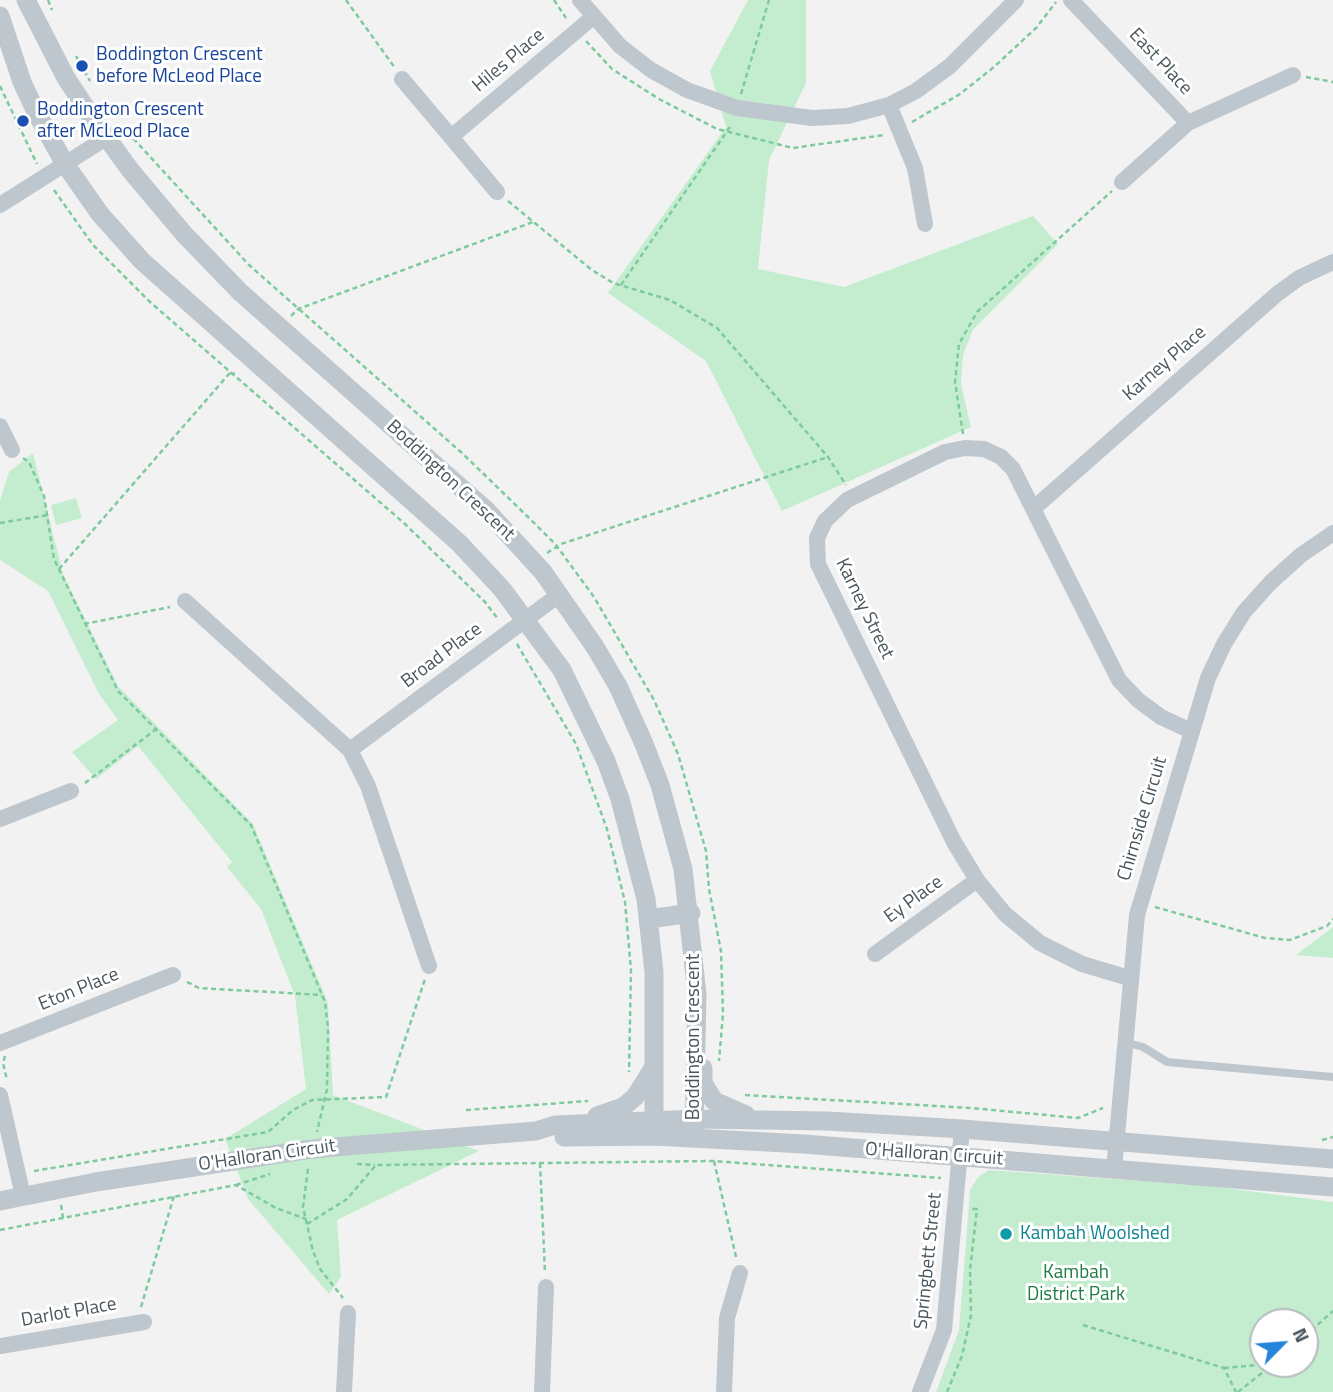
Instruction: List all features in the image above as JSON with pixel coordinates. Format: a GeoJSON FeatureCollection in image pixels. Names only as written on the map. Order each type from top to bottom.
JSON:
{"type":"FeatureCollection","features":[{"type":"Feature","properties":{"kind":"street","name":"Boddington Crescent"},"geometry":{"type":"LineString","coordinates":[[26,0],[66,78],[93,119],[184,234],[280,328],[485,509],[525,551],[560,594],[612,676],[644,744],[673,827],[691,913],[697,994],[694,1128]]}},
{"type":"Feature","properties":{"kind":"street"},"geometry":{"type":"LineString","coordinates":[[580,0],[620,46],[651,70],[687,90],[737,108],[812,118],[848,116],[889,105],[916,91],[950,66],[1016,0]]}},
{"type":"Feature","properties":{"kind":"street","name":"East Place"},"geometry":{"type":"LineString","coordinates":[[1072,0],[1188,123]]}},
{"type":"Feature","properties":{"kind":"street","name":"Boddington Crescent"},"geometry":{"type":"LineString","coordinates":[[0,16],[22,82],[52,144],[100,214],[142,261],[459,543],[526,620],[562,670],[606,761],[633,838],[649,919],[654,972],[654,1127]]}},
{"type":"Feature","properties":{"kind":"street","name":"Hiles Place"},"geometry":{"type":"LineString","coordinates":[[451,137],[593,17]]}},
{"type":"Feature","properties":{"kind":"street","name":"East Place"},"geometry":{"type":"LineString","coordinates":[[1122,182],[1188,123],[1293,75]]}},
{"type":"Feature","properties":{"kind":"street"},"geometry":{"type":"LineString","coordinates":[[402,79],[497,192]]}},
{"type":"Feature","properties":{"kind":"street"},"geometry":{"type":"LineString","coordinates":[[889,105],[915,168],[925,224]]}},
{"type":"Feature","properties":{"kind":"street"},"geometry":{"type":"LineString","coordinates":[[0,205],[106,138]]}},
{"type":"Feature","properties":{"kind":"street","name":"Karney Place"},"geometry":{"type":"LineString","coordinates":[[1033,509],[1277,294],[1299,278],[1333,262]]}},
{"type":"Feature","properties":{"kind":"street"},"geometry":{"type":"LineString","coordinates":[[0,426],[12,450]]}},
{"type":"Feature","properties":{"kind":"street"},"geometry":{"type":"LineString","coordinates":[[965,448],[984,449],[1008,463],[1119,680],[1138,701],[1161,717],[1191,731]]}},
{"type":"Feature","properties":{"kind":"street","name":"Karney Street"},"geometry":{"type":"LineString","coordinates":[[965,448],[945,452],[854,497],[825,521],[817,538],[818,564],[954,842],[977,880],[1005,914],[1040,943],[1082,964],[1129,978]]}},
{"type":"Feature","properties":{"kind":"street","name":"Chirnside Circuit"},"geometry":{"type":"LineString","coordinates":[[1114,1169],[1129,978],[1140,902],[1208,678],[1224,644],[1244,612],[1270,582],[1301,555],[1333,533]]}},
{"type":"Feature","properties":{"kind":"street","name":"Broad Place"},"geometry":{"type":"LineString","coordinates":[[350,750],[560,594]]}},
{"type":"Feature","properties":{"kind":"street"},"geometry":{"type":"LineString","coordinates":[[185,601],[350,750],[368,786],[429,966]]}},
{"type":"Feature","properties":{"kind":"street"},"geometry":{"type":"LineString","coordinates":[[0,819],[71,791]]}},
{"type":"Feature","properties":{"kind":"street","name":"Ey Place"},"geometry":{"type":"LineString","coordinates":[[875,954],[977,880]]}},
{"type":"Feature","properties":{"kind":"street"},"geometry":{"type":"LineString","coordinates":[[649,919],[691,913]]}},
{"type":"Feature","properties":{"kind":"street","name":"Eton Place"},"geometry":{"type":"LineString","coordinates":[[0,1043],[173,975]]}},
{"type":"Feature","properties":{"kind":"street"},"geometry":{"type":"LineString","coordinates":[[697,1034],[706,1091],[714,1101],[731,1111],[761,1119]]}},
{"type":"Feature","properties":{"kind":"street"},"geometry":{"type":"LineString","coordinates":[[555,1125],[623,1107],[635,1097],[653,1069]]}},
{"type":"Feature","properties":{"kind":"street"},"geometry":{"type":"LineString","coordinates":[[0,1095],[23,1196]]}},
{"type":"Feature","properties":{"kind":"street","name":"O'Halloran Circuit"},"geometry":{"type":"LineString","coordinates":[[694,1128],[761,1119],[962,1129],[1333,1158]]}},
{"type":"Feature","properties":{"kind":"street","name":"O'Halloran Circuit"},"geometry":{"type":"LineString","coordinates":[[1,1197],[23,1196],[219,1162],[313,1150],[536,1131],[555,1125],[694,1128],[960,1157],[1333,1187]]}},
{"type":"Feature","properties":{"kind":"street","name":"O'Halloran Circuit"},"geometry":{"type":"LineString","coordinates":[[536,1131],[551,1137],[654,1127]]}},
{"type":"Feature","properties":{"kind":"street","name":"Springbett Street"},"geometry":{"type":"LineString","coordinates":[[920,1392],[944,1331],[962,1129]]}},
{"type":"Feature","properties":{"kind":"street"},"geometry":{"type":"LineString","coordinates":[[724,1392],[727,1318],[740,1273]]}},
{"type":"Feature","properties":{"kind":"street"},"geometry":{"type":"LineString","coordinates":[[542,1392],[546,1287]]}},
{"type":"Feature","properties":{"kind":"street"},"geometry":{"type":"LineString","coordinates":[[344,1392],[348,1314]]}},
{"type":"Feature","properties":{"kind":"street","name":"Darlot Place"},"geometry":{"type":"LineString","coordinates":[[0,1346],[140,1322]]}},
{"type":"Feature","properties":{"kind":"lane"},"geometry":{"type":"LineString","coordinates":[[1124,1042],[1143,1047],[1167,1062],[1333,1077]]}},
{"type":"Feature","properties":{"kind":"path"},"geometry":{"type":"LineString","coordinates":[[48,0],[57,19]]}},
{"type":"Feature","properties":{"kind":"path"},"geometry":{"type":"LineString","coordinates":[[346,0],[402,79]]}},
{"type":"Feature","properties":{"kind":"path"},"geometry":{"type":"LineString","coordinates":[[621,285],[730,131],[768,0]]}},
{"type":"Feature","properties":{"kind":"path"},"geometry":{"type":"LineString","coordinates":[[71,48],[94,86]]}},
{"type":"Feature","properties":{"kind":"path"},"geometry":{"type":"LineString","coordinates":[[1293,75],[1333,82]]}},
{"type":"Feature","properties":{"kind":"path"},"geometry":{"type":"LineString","coordinates":[[33,156],[93,119]]}},
{"type":"Feature","properties":{"kind":"path"},"geometry":{"type":"LineString","coordinates":[[117,120],[208,224],[298,309],[462,453],[556,545],[594,597],[630,655],[678,754],[706,851],[709,889],[721,951],[723,1014],[719,1063]]}},
{"type":"Feature","properties":{"kind":"path"},"geometry":{"type":"LineString","coordinates":[[965,448],[955,382],[959,344],[977,312],[1122,182]]}},
{"type":"Feature","properties":{"kind":"path"},"geometry":{"type":"LineString","coordinates":[[497,192],[592,270],[621,285],[670,300],[717,328],[828,457],[854,497]]}},
{"type":"Feature","properties":{"kind":"path"},"geometry":{"type":"LineString","coordinates":[[280,328],[298,309],[533,222]]}},
{"type":"Feature","properties":{"kind":"path"},"geometry":{"type":"LineString","coordinates":[[235,374],[250,359]]}},
{"type":"Feature","properties":{"kind":"path"},"geometry":{"type":"LineString","coordinates":[[59,569],[229,374],[235,374],[405,524],[485,602],[509,632],[576,744],[607,829],[625,902],[631,970],[629,1072],[626,1082]]}},
{"type":"Feature","properties":{"kind":"path"},"geometry":{"type":"LineString","coordinates":[[12,450],[29,462],[48,514],[51,547],[59,569],[118,691],[251,825],[322,995],[328,1028],[325,1099],[303,1194],[316,1260],[342,1295],[348,1314]]}},
{"type":"Feature","properties":{"kind":"path"},"geometry":{"type":"LineString","coordinates":[[556,545],[828,457]]}},
{"type":"Feature","properties":{"kind":"path"},"geometry":{"type":"LineString","coordinates":[[0,523],[48,514]]}},
{"type":"Feature","properties":{"kind":"path"},"geometry":{"type":"LineString","coordinates":[[84,624],[167,608],[185,601]]}},
{"type":"Feature","properties":{"kind":"path"},"geometry":{"type":"LineString","coordinates":[[71,791],[155,730]]}},
{"type":"Feature","properties":{"kind":"path"},"geometry":{"type":"LineString","coordinates":[[1140,902],[1265,938],[1290,940],[1327,926],[1333,919]]}},
{"type":"Feature","properties":{"kind":"path"},"geometry":{"type":"LineString","coordinates":[[18,1174],[268,1132],[304,1103],[325,1099],[386,1097],[429,966]]}},
{"type":"Feature","properties":{"kind":"path"},"geometry":{"type":"LineString","coordinates":[[173,975],[199,988],[322,995]]}},
{"type":"Feature","properties":{"kind":"path"},"geometry":{"type":"LineString","coordinates":[[734,1092],[1079,1118],[1108,1107]]}},
{"type":"Feature","properties":{"kind":"path"},"geometry":{"type":"LineString","coordinates":[[483,1152],[483,1164]]}},
{"type":"Feature","properties":{"kind":"path"},"geometry":{"type":"LineString","coordinates":[[307,1224],[348,1199],[376,1165],[713,1161],[958,1179]]}},
{"type":"Feature","properties":{"kind":"path"},"geometry":{"type":"LineString","coordinates":[[713,1161],[740,1273]]}},
{"type":"Feature","properties":{"kind":"path"},"geometry":{"type":"LineString","coordinates":[[540,1163],[546,1287]]}},
{"type":"Feature","properties":{"kind":"path"},"geometry":{"type":"LineString","coordinates":[[0,1230],[236,1185],[294,1217],[306,1219]]}},
{"type":"Feature","properties":{"kind":"path"},"geometry":{"type":"LineString","coordinates":[[140,1322],[174,1196]]}},
{"type":"Feature","properties":{"kind":"path"},"geometry":{"type":"LineString","coordinates":[[947,1392],[962,1356],[971,1315],[970,1269],[977,1209],[956,1209]]}},
{"type":"Feature","properties":{"kind":"path"},"geometry":{"type":"LineString","coordinates":[[1319,1324],[1333,1311]]}},
{"type":"Feature","properties":{"kind":"path"},"geometry":{"type":"LineString","coordinates":[[1083,1325],[1224,1368],[1249,1366]]}},
{"type":"Feature","properties":{"kind":"path"},"geometry":{"type":"LineString","coordinates":[[1224,1368],[1237,1392],[1254,1378]]}},
{"type":"Feature","properties":{"kind":"green space"},"geometry":{"type":"Polygon","coordinates":[[[748,0],[806,0],[806,83],[769,160],[758,269],[844,287],[1033,216],[1058,244],[973,330],[963,355],[961,384],[971,427],[782,511],[706,361],[608,293],[726,127],[710,71],[748,0]]]}},
{"type":"Feature","properties":{"kind":"green space"},"geometry":{"type":"Polygon","coordinates":[[[33,453],[63,574],[118,686],[253,824],[328,1003],[333,1095],[479,1151],[337,1220],[341,1277],[329,1294],[248,1199],[225,1139],[306,1089],[295,996],[261,909],[227,867],[232,862],[138,746],[96,779],[72,752],[118,720],[99,694],[48,591],[0,560],[0,500],[9,472],[33,453]]]}},
{"type":"Feature","properties":{"kind":"green space"},"geometry":{"type":"Polygon","coordinates":[[[76,498],[82,518],[56,525],[51,505],[76,498]]]}},
{"type":"Feature","properties":{"kind":"green space"},"geometry":{"type":"Polygon","coordinates":[[[1333,927],[1333,958],[1296,955],[1333,927]]]}},
{"type":"Feature","properties":{"kind":"green space","name":"Kambah District Park"},"geometry":{"type":"Polygon","coordinates":[[[989,1170],[1210,1186],[1333,1202],[1333,1392],[936,1392],[959,1330],[970,1190],[978,1177],[989,1170]]]}},
{"type":"Feature","properties":{"kind":"place","name":"Boddington Crescent before McLeod Place"},"geometry":{"type":"Point","coordinates":[82,66]}},
{"type":"Feature","properties":{"kind":"place","name":"Boddington Crescent after McLeod Place"},"geometry":{"type":"Point","coordinates":[23,121]}},
{"type":"Feature","properties":{"kind":"place","name":"Kambah Woolshed"},"geometry":{"type":"Point","coordinates":[1006,1234]}}]}
